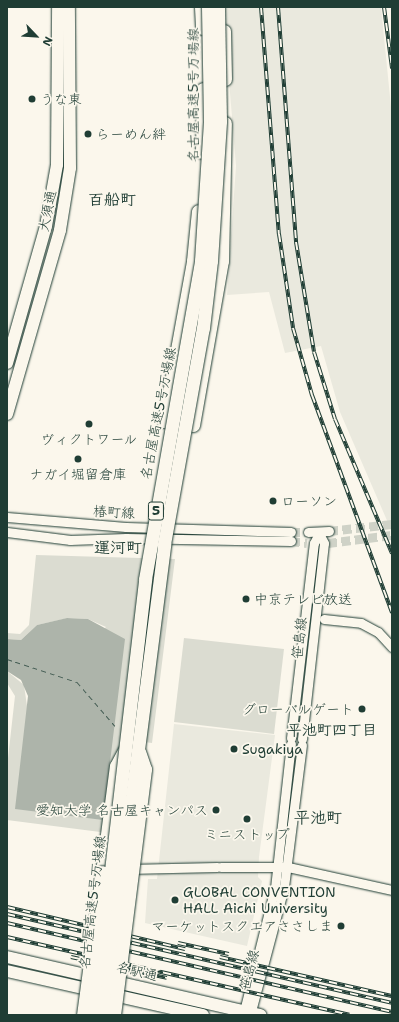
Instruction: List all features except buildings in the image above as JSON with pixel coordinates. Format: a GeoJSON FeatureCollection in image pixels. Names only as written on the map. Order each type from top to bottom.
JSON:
{"type":"FeatureCollection","features":[{"type":"Feature","properties":{"kind":"highway"},"geometry":{"type":"LineString","coordinates":[[150,544],[151,498],[193,261],[200,194],[201,7]]}},
{"type":"Feature","properties":{"kind":"highway","name":"名古屋高速5号万場線"},"geometry":{"type":"LineString","coordinates":[[104,1015],[150,544],[201,261],[210,121],[209,7]]}},
{"type":"Feature","properties":{"kind":"highway","name":"名古屋高速5号万場線"},"geometry":{"type":"LineString","coordinates":[[94,1015],[131,749],[164,544],[203,328],[211,261],[220,128],[218,7]]}},
{"type":"Feature","properties":{"kind":"highway"},"geometry":{"type":"LineString","coordinates":[[164,544],[179,501],[222,261],[225,190],[222,7]]}},
{"type":"Feature","properties":{"kind":"highway"},"geometry":{"type":"LineString","coordinates":[[83,1015],[116,766],[131,749],[145,769],[114,1015]]}},
{"type":"Feature","properties":{"kind":"main road","name":"大須通"},"geometry":{"type":"LineString","coordinates":[[7,363],[46,226],[57,165],[58,7]]}},
{"type":"Feature","properties":{"kind":"main road","name":"大須通"},"geometry":{"type":"LineString","coordinates":[[7,414],[60,230],[70,168],[69,7]]}},
{"type":"Feature","properties":{"kind":"main road","name":"名駅通"},"geometry":{"type":"LineString","coordinates":[[7,957],[250,1014]]}},
{"type":"Feature","properties":{"kind":"main road","name":"名駅通"},"geometry":{"type":"LineString","coordinates":[[7,971],[203,1015]]}},
{"type":"Feature","properties":{"kind":"street"},"geometry":{"type":"LineString","coordinates":[[209,7],[212,146]]}},
{"type":"Feature","properties":{"kind":"street","name":"椿町線"},"geometry":{"type":"LineString","coordinates":[[7,517],[126,528],[291,532]]}},
{"type":"Feature","properties":{"kind":"street"},"geometry":{"type":"LineString","coordinates":[[308,532],[329,531]]}},
{"type":"Feature","properties":{"kind":"street","name":"椿町線"},"geometry":{"type":"LineString","coordinates":[[7,532],[70,540],[126,538],[291,541]]}},
{"type":"Feature","properties":{"kind":"street"},"geometry":{"type":"LineString","coordinates":[[318,543],[319,532]]}},
{"type":"Feature","properties":{"kind":"street","name":"笹島線"},"geometry":{"type":"LineString","coordinates":[[283,866],[291,741],[318,543]]}},
{"type":"Feature","properties":{"kind":"street","name":"笹島線"},"geometry":{"type":"LineString","coordinates":[[250,1014],[283,866],[302,742],[318,543]]}},
{"type":"Feature","properties":{"kind":"street"},"geometry":{"type":"LineString","coordinates":[[324,619],[361,623],[378,632],[392,647]]}},
{"type":"Feature","properties":{"kind":"street"},"geometry":{"type":"LineString","coordinates":[[105,868],[283,866],[392,890]]}},
{"type":"Feature","properties":{"kind":"shaded area"},"geometry":{"type":"Polygon","coordinates":[[[223,7],[381,7],[392,117],[392,532],[340,412],[321,346],[285,353],[269,292],[227,295],[236,166],[223,7]]]}},
{"type":"Feature","properties":{"kind":"shaded area"},"geometry":{"type":"Polygon","coordinates":[[[36,555],[175,559],[152,743],[121,739],[108,833],[7,820],[7,767],[15,696],[7,683],[7,671],[24,685],[27,706],[106,627],[88,619],[68,618],[37,625],[21,640],[7,639],[7,633],[20,634],[29,625],[36,555]]]}},
{"type":"Feature","properties":{"kind":"shaded area"},"geometry":{"type":"Polygon","coordinates":[[[67,618],[88,619],[125,639],[103,820],[15,809],[28,696],[21,680],[7,671],[7,639],[21,640],[37,625],[67,618]]]}},
{"type":"Feature","properties":{"kind":"shaded area"},"geometry":{"type":"Polygon","coordinates":[[[184,638],[284,649],[274,734],[174,722],[184,638]]]}},
{"type":"Feature","properties":{"kind":"shaded area","name":"愛知大学 名古屋キャンパス"},"geometry":{"type":"Polygon","coordinates":[[[174,724],[275,735],[259,857],[258,877],[262,881],[247,946],[145,923],[148,879],[157,879],[174,724]]]}},
{"type":"Feature","properties":{"kind":"ferry route"},"geometry":{"type":"LineString","coordinates":[[7,659],[77,682],[115,726]]}},
{"type":"Feature","properties":{"kind":"tunnel"},"geometry":{"type":"LineString","coordinates":[[329,531],[392,524]]}},
{"type":"Feature","properties":{"kind":"tunnel"},"geometry":{"type":"LineString","coordinates":[[291,532],[308,532]]}},
{"type":"Feature","properties":{"kind":"tunnel"},"geometry":{"type":"LineString","coordinates":[[328,543],[392,535]]}},
{"type":"Feature","properties":{"kind":"tunnel"},"geometry":{"type":"LineString","coordinates":[[291,541],[307,543]]}},
{"type":"Feature","properties":{"kind":"railway"},"geometry":{"type":"LineString","coordinates":[[261,7],[279,234],[293,328],[312,395],[392,613]]}},
{"type":"Feature","properties":{"kind":"railway"},"geometry":{"type":"LineString","coordinates":[[278,7],[296,242],[314,352],[335,419],[392,553]]}},
{"type":"Feature","properties":{"kind":"railway"},"geometry":{"type":"LineString","coordinates":[[384,7],[392,68]]}},
{"type":"Feature","properties":{"kind":"railway"},"geometry":{"type":"LineString","coordinates":[[7,907],[185,949]]}},
{"type":"Feature","properties":{"kind":"railway"},"geometry":{"type":"LineString","coordinates":[[7,914],[392,1003]]}},
{"type":"Feature","properties":{"kind":"railway"},"geometry":{"type":"LineString","coordinates":[[7,923],[392,1012]]}},
{"type":"Feature","properties":{"kind":"railway"},"geometry":{"type":"LineString","coordinates":[[7,937],[349,1015]]}},
{"type":"Feature","properties":{"kind":"railway"},"geometry":{"type":"LineString","coordinates":[[178,943],[229,954]]}},
{"type":"Feature","properties":{"kind":"railway"},"geometry":{"type":"LineString","coordinates":[[71,957],[167,978]]}},
{"type":"Feature","properties":{"kind":"railway"},"geometry":{"type":"LineString","coordinates":[[220,957],[392,996]]}},
{"type":"Feature","properties":{"kind":"place","name":"うな東"},"geometry":{"type":"Point","coordinates":[32,99]}},
{"type":"Feature","properties":{"kind":"place","name":"らーめん絆"},"geometry":{"type":"Point","coordinates":[88,134]}},
{"type":"Feature","properties":{"kind":"place","name":"ヴィクトワール"},"geometry":{"type":"Point","coordinates":[89,424]}},
{"type":"Feature","properties":{"kind":"place","name":"ナガイ堀留倉庫"},"geometry":{"type":"Point","coordinates":[78,459]}},
{"type":"Feature","properties":{"kind":"place","name":"ローソン"},"geometry":{"type":"Point","coordinates":[273,501]}},
{"type":"Feature","properties":{"kind":"place","name":"中京テレビ放送"},"geometry":{"type":"Point","coordinates":[246,599]}},
{"type":"Feature","properties":{"kind":"place","name":"グローバルゲート"},"geometry":{"type":"Point","coordinates":[362,709]}},
{"type":"Feature","properties":{"kind":"place","name":"Sugakiya"},"geometry":{"type":"Point","coordinates":[234,749]}},
{"type":"Feature","properties":{"kind":"place","name":"愛知大学 名古屋キャンパス"},"geometry":{"type":"Point","coordinates":[216,810]}},
{"type":"Feature","properties":{"kind":"place","name":"ミニストップ"},"geometry":{"type":"Point","coordinates":[247,819]}},
{"type":"Feature","properties":{"kind":"place","name":"GLOBAL CONVENTION HALL Aichi University"},"geometry":{"type":"Point","coordinates":[175,900]}},
{"type":"Feature","properties":{"kind":"place","name":"マーケットスクエアささしま"},"geometry":{"type":"Point","coordinates":[341,926]}},
{"type":"Feature","properties":{"kind":"district","name":"百船町"},"geometry":{"type":"Point","coordinates":[112,200]}},
{"type":"Feature","properties":{"kind":"district","name":"運河町"},"geometry":{"type":"Point","coordinates":[118,548]}},
{"type":"Feature","properties":{"kind":"district","name":"平池町四丁目"},"geometry":{"type":"Point","coordinates":[332,731]}},
{"type":"Feature","properties":{"kind":"district","name":"平池町"},"geometry":{"type":"Point","coordinates":[318,818]}}]}
